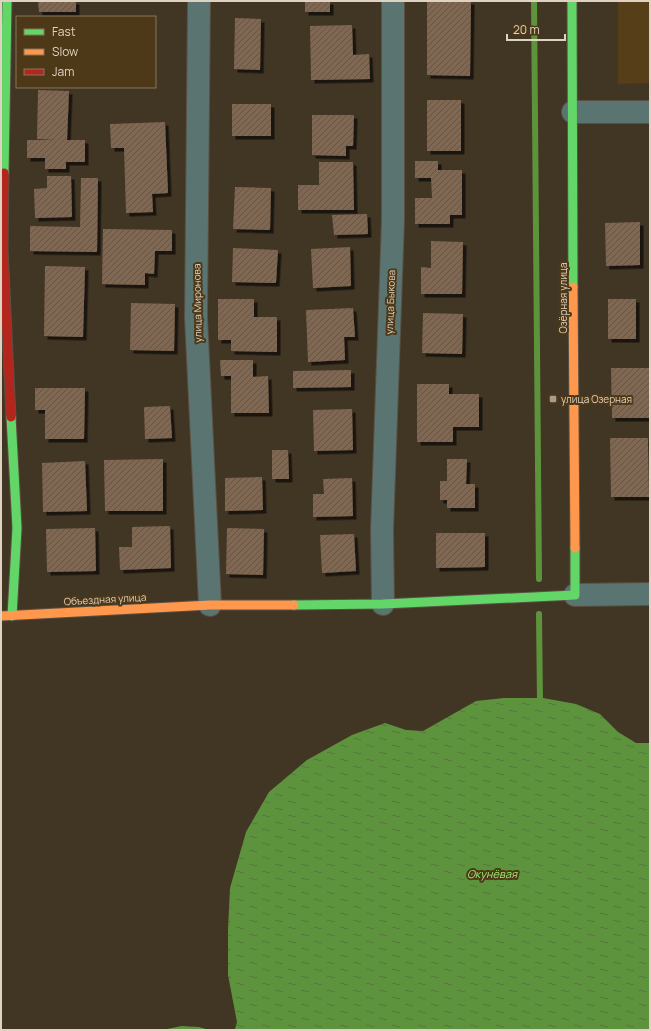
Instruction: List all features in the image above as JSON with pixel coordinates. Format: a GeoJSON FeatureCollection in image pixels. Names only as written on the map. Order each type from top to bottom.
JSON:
{"type":"FeatureCollection","features":[{"type":"Feature","properties":{"kind":"main road"},"geometry":{"type":"LineString","coordinates":[[7,1],[4,249],[17,528],[12,616]]}},
{"type":"Feature","properties":{"kind":"main road","name":"Озёрная улица"},"geometry":{"type":"LineString","coordinates":[[572,1],[575,595]]}},
{"type":"Feature","properties":{"kind":"main road","name":"Объездная улица"},"geometry":{"type":"LineString","coordinates":[[1,616],[210,605],[383,604],[575,595]]}},
{"type":"Feature","properties":{"kind":"street","name":"улица Миронова"},"geometry":{"type":"LineString","coordinates":[[199,1],[196,317],[210,605]]}},
{"type":"Feature","properties":{"kind":"street","name":"улица Быкова"},"geometry":{"type":"LineString","coordinates":[[383,604],[382,530],[393,220],[393,1]]}},
{"type":"Feature","properties":{"kind":"street"},"geometry":{"type":"LineString","coordinates":[[573,112],[650,112]]}},
{"type":"Feature","properties":{"kind":"street"},"geometry":{"type":"LineString","coordinates":[[575,595],[650,594]]}},
{"type":"Feature","properties":{"kind":"shaded area"},"geometry":{"type":"Polygon","coordinates":[[[618,1],[650,1],[650,83],[618,84],[618,1]]]}},
{"type":"Feature","properties":{"kind":"water","name":"Окунёвая"},"geometry":{"type":"Polygon","coordinates":[[[504,698],[543,698],[576,704],[600,714],[618,732],[636,743],[650,743],[650,1030],[232,1030],[235,1029],[237,1022],[228,975],[230,888],[246,832],[269,792],[307,760],[352,735],[385,723],[406,730],[423,731],[476,701],[504,698]]]}},
{"type":"Feature","properties":{"kind":"water"},"geometry":{"type":"Polygon","coordinates":[[[182,1026],[199,1027],[209,1030],[162,1030],[182,1026]]]}},
{"type":"Feature","properties":{"kind":"building"},"geometry":{"type":"Polygon","coordinates":[[[38,1],[76,1],[76,12],[39,12],[38,1]]]}},
{"type":"Feature","properties":{"kind":"building"},"geometry":{"type":"Polygon","coordinates":[[[305,1],[330,1],[330,12],[305,12],[305,1]]]}},
{"type":"Feature","properties":{"kind":"building"},"geometry":{"type":"Polygon","coordinates":[[[427,1],[471,1],[470,76],[427,75],[427,1]]]}},
{"type":"Feature","properties":{"kind":"building"},"geometry":{"type":"Polygon","coordinates":[[[235,18],[261,19],[260,70],[234,69],[235,18]]]}},
{"type":"Feature","properties":{"kind":"building"},"geometry":{"type":"Polygon","coordinates":[[[352,25],[353,55],[369,54],[370,79],[311,80],[310,26],[352,25]]]}},
{"type":"Feature","properties":{"kind":"building"},"geometry":{"type":"Polygon","coordinates":[[[38,90],[69,91],[67,140],[85,140],[85,162],[66,162],[66,169],[45,169],[45,158],[27,158],[27,140],[56,140],[37,139],[38,90]]]}},
{"type":"Feature","properties":{"kind":"building"},"geometry":{"type":"Polygon","coordinates":[[[427,100],[461,100],[461,151],[427,151],[427,100]]]}},
{"type":"Feature","properties":{"kind":"building"},"geometry":{"type":"Polygon","coordinates":[[[232,104],[271,104],[271,136],[232,136],[232,104]]]}},
{"type":"Feature","properties":{"kind":"building"},"geometry":{"type":"Polygon","coordinates":[[[312,115],[354,115],[353,146],[346,146],[346,156],[312,155],[312,115]]]}},
{"type":"Feature","properties":{"kind":"building"},"geometry":{"type":"Polygon","coordinates":[[[165,122],[168,193],[152,194],[153,212],[126,213],[124,148],[111,148],[110,124],[165,122]]]}},
{"type":"Feature","properties":{"kind":"building"},"geometry":{"type":"Polygon","coordinates":[[[415,161],[438,161],[438,170],[462,170],[462,215],[450,215],[450,224],[415,224],[415,198],[432,198],[431,178],[415,178],[415,161]]]}},
{"type":"Feature","properties":{"kind":"building"},"geometry":{"type":"Polygon","coordinates":[[[319,162],[353,162],[354,210],[298,210],[298,185],[319,185],[319,162]]]}},
{"type":"Feature","properties":{"kind":"building"},"geometry":{"type":"Polygon","coordinates":[[[47,176],[71,176],[72,217],[35,218],[34,189],[47,188],[47,176]]]}},
{"type":"Feature","properties":{"kind":"building"},"geometry":{"type":"Polygon","coordinates":[[[81,178],[98,178],[97,252],[30,251],[30,226],[80,227],[81,178]]]}},
{"type":"Feature","properties":{"kind":"building"},"geometry":{"type":"Polygon","coordinates":[[[235,187],[271,188],[270,230],[233,229],[235,187]]]}},
{"type":"Feature","properties":{"kind":"building"},"geometry":{"type":"Polygon","coordinates":[[[367,214],[368,234],[334,235],[332,215],[367,214]]]}},
{"type":"Feature","properties":{"kind":"building"},"geometry":{"type":"Polygon","coordinates":[[[640,222],[640,265],[606,266],[605,223],[640,222]]]}},
{"type":"Feature","properties":{"kind":"building"},"geometry":{"type":"Polygon","coordinates":[[[103,229],[172,230],[172,251],[155,251],[154,274],[145,273],[145,285],[102,284],[103,229]]]}},
{"type":"Feature","properties":{"kind":"building"},"geometry":{"type":"Polygon","coordinates":[[[431,241],[463,242],[462,294],[421,294],[421,267],[431,268],[431,241]]]}},
{"type":"Feature","properties":{"kind":"building"},"geometry":{"type":"Polygon","coordinates":[[[350,247],[351,286],[313,288],[311,249],[350,247]]]}},
{"type":"Feature","properties":{"kind":"building"},"geometry":{"type":"Polygon","coordinates":[[[233,248],[278,250],[276,283],[232,282],[233,248]]]}},
{"type":"Feature","properties":{"kind":"building"},"geometry":{"type":"Polygon","coordinates":[[[45,266],[85,267],[83,337],[44,336],[45,266]]]}},
{"type":"Feature","properties":{"kind":"building"},"geometry":{"type":"Polygon","coordinates":[[[218,299],[254,299],[254,317],[277,317],[277,352],[231,351],[231,340],[218,340],[218,299]]]}},
{"type":"Feature","properties":{"kind":"building"},"geometry":{"type":"Polygon","coordinates":[[[608,299],[636,299],[636,339],[608,339],[608,299]]]}},
{"type":"Feature","properties":{"kind":"building"},"geometry":{"type":"Polygon","coordinates":[[[131,303],[175,304],[174,351],[130,350],[131,303]]]}},
{"type":"Feature","properties":{"kind":"building"},"geometry":{"type":"Polygon","coordinates":[[[353,308],[355,337],[344,337],[345,360],[308,362],[306,310],[353,308]]]}},
{"type":"Feature","properties":{"kind":"building"},"geometry":{"type":"Polygon","coordinates":[[[423,313],[463,314],[462,354],[422,353],[423,313]]]}},
{"type":"Feature","properties":{"kind":"building"},"geometry":{"type":"Polygon","coordinates":[[[220,360],[253,360],[253,377],[268,376],[269,413],[231,413],[231,376],[221,376],[220,360]]]}},
{"type":"Feature","properties":{"kind":"building"},"geometry":{"type":"Polygon","coordinates":[[[611,368],[649,368],[649,418],[612,418],[611,368]]]}},
{"type":"Feature","properties":{"kind":"building"},"geometry":{"type":"Polygon","coordinates":[[[351,370],[351,387],[293,388],[293,371],[351,370]]]}},
{"type":"Feature","properties":{"kind":"building"},"geometry":{"type":"Polygon","coordinates":[[[417,384],[449,384],[449,394],[479,394],[479,427],[453,427],[453,442],[417,442],[417,384]]]}},
{"type":"Feature","properties":{"kind":"building"},"geometry":{"type":"Polygon","coordinates":[[[35,388],[85,388],[84,439],[45,439],[45,410],[35,410],[35,388]]]}},
{"type":"Feature","properties":{"kind":"building"},"geometry":{"type":"Polygon","coordinates":[[[170,406],[172,438],[145,439],[144,407],[170,406]]]}},
{"type":"Feature","properties":{"kind":"building"},"geometry":{"type":"Polygon","coordinates":[[[352,409],[353,450],[314,451],[313,410],[352,409]]]}},
{"type":"Feature","properties":{"kind":"building"},"geometry":{"type":"Polygon","coordinates":[[[610,438],[648,438],[649,497],[611,497],[610,438]]]}},
{"type":"Feature","properties":{"kind":"building"},"geometry":{"type":"Polygon","coordinates":[[[272,450],[288,450],[289,479],[272,479],[272,450]]]}},
{"type":"Feature","properties":{"kind":"building"},"geometry":{"type":"Polygon","coordinates":[[[163,459],[163,511],[105,511],[104,460],[163,459]]]}},
{"type":"Feature","properties":{"kind":"building"},"geometry":{"type":"Polygon","coordinates":[[[447,459],[467,459],[466,484],[475,484],[475,508],[447,508],[447,500],[440,500],[440,481],[447,481],[447,459]]]}},
{"type":"Feature","properties":{"kind":"building"},"geometry":{"type":"Polygon","coordinates":[[[85,461],[87,511],[43,512],[42,463],[85,461]]]}},
{"type":"Feature","properties":{"kind":"building"},"geometry":{"type":"Polygon","coordinates":[[[262,477],[263,510],[225,511],[225,478],[262,477]]]}},
{"type":"Feature","properties":{"kind":"building"},"geometry":{"type":"Polygon","coordinates":[[[352,478],[353,516],[313,517],[313,494],[324,494],[323,479],[352,478]]]}},
{"type":"Feature","properties":{"kind":"building"},"geometry":{"type":"Polygon","coordinates":[[[170,526],[171,568],[120,570],[119,547],[132,547],[132,527],[170,526]]]}},
{"type":"Feature","properties":{"kind":"building"},"geometry":{"type":"Polygon","coordinates":[[[95,528],[96,571],[47,572],[46,529],[95,528]]]}},
{"type":"Feature","properties":{"kind":"building"},"geometry":{"type":"Polygon","coordinates":[[[227,528],[264,529],[263,575],[226,574],[227,528]]]}},
{"type":"Feature","properties":{"kind":"building"},"geometry":{"type":"Polygon","coordinates":[[[436,533],[485,533],[485,567],[436,568],[436,533]]]}},
{"type":"Feature","properties":{"kind":"building"},"geometry":{"type":"Polygon","coordinates":[[[354,534],[356,571],[322,573],[320,535],[354,534]]]}},
{"type":"Feature","properties":{"kind":"waterway"},"geometry":{"type":"LineString","coordinates":[[534,1],[539,579]]}},
{"type":"Feature","properties":{"kind":"waterway"},"geometry":{"type":"LineString","coordinates":[[539,614],[540,703]]}},
{"type":"Feature","properties":{"kind":"traffic: fast"},"geometry":{"type":"LineString","coordinates":[[4,173],[7,1]]}},
{"type":"Feature","properties":{"kind":"traffic: fast"},"geometry":{"type":"LineString","coordinates":[[572,1],[573,287]]}},
{"type":"Feature","properties":{"kind":"traffic: fast"},"geometry":{"type":"LineString","coordinates":[[11,417],[17,528],[12,616]]}},
{"type":"Feature","properties":{"kind":"traffic: fast"},"geometry":{"type":"LineString","coordinates":[[294,605],[383,604],[575,595],[575,548]]}},
{"type":"Feature","properties":{"kind":"traffic: slow"},"geometry":{"type":"LineString","coordinates":[[573,287],[575,548]]}},
{"type":"Feature","properties":{"kind":"traffic: slow"},"geometry":{"type":"LineString","coordinates":[[1,616],[210,605],[294,605]]}},
{"type":"Feature","properties":{"kind":"traffic: jam"},"geometry":{"type":"LineString","coordinates":[[4,173],[3,249],[11,417]]}},
{"type":"Feature","properties":{"kind":"place","name":"улица Озерная"},"geometry":{"type":"Point","coordinates":[553,399]}}]}
